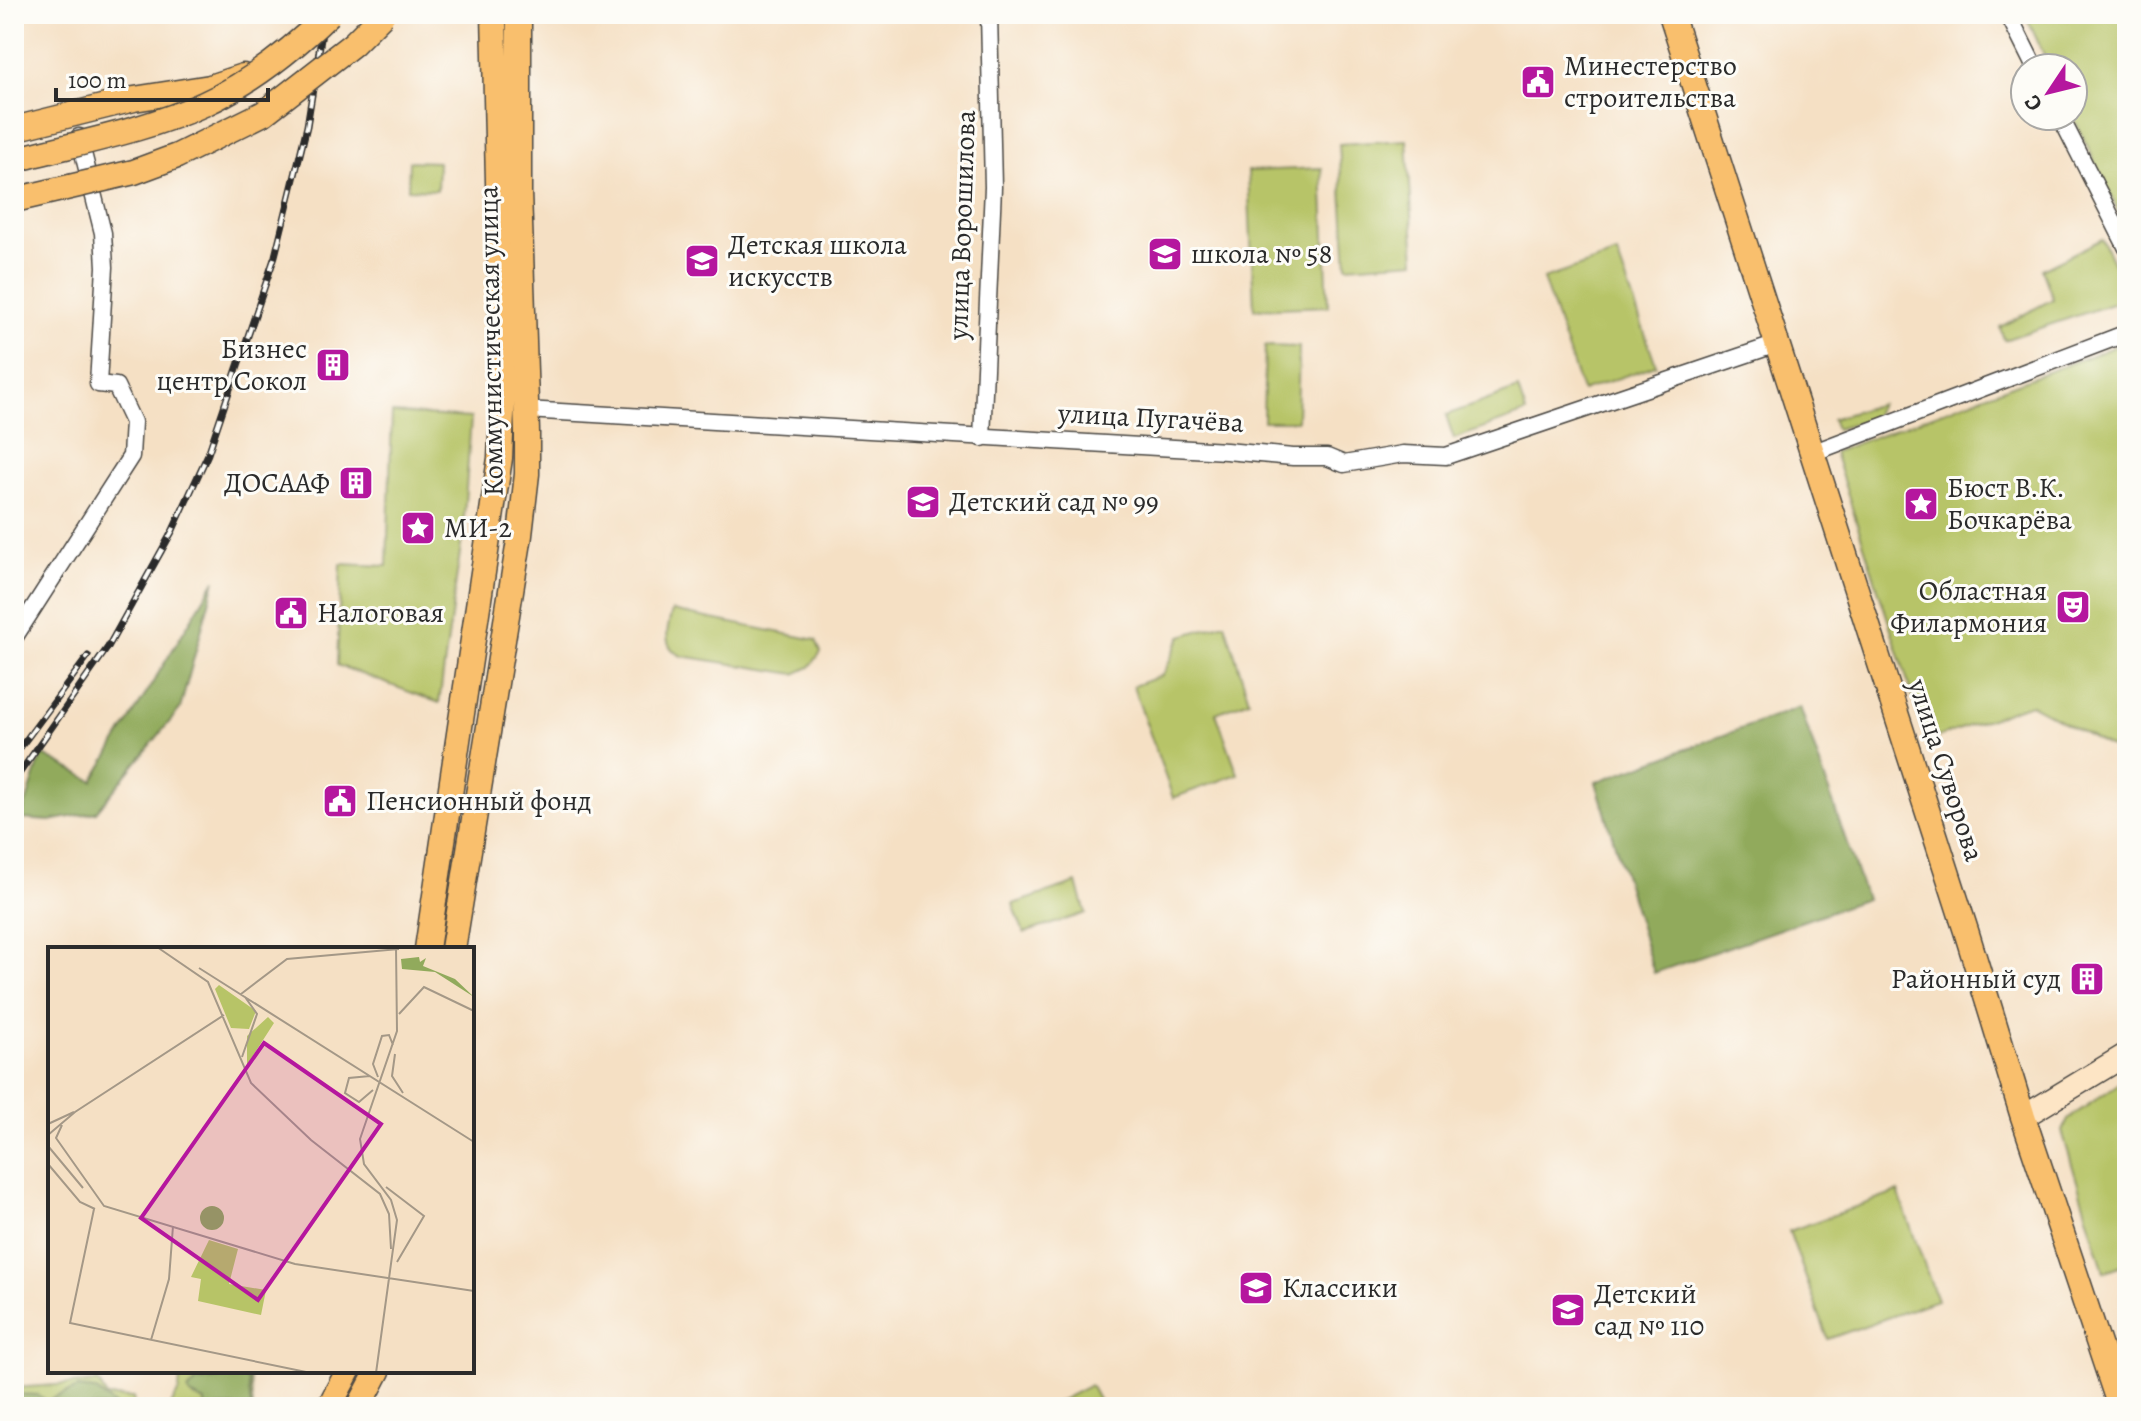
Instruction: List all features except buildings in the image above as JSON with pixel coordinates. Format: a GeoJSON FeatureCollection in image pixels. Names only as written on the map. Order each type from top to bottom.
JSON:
{"type":"FeatureCollection","features":[{"type":"Feature","properties":{"kind":"main road"},"geometry":{"type":"LineString","coordinates":[[14,160],[163,120],[204,104],[267,67],[329,14]]}},
{"type":"Feature","properties":{"kind":"main road"},"geometry":{"type":"LineString","coordinates":[[14,200],[134,172],[177,156],[264,113],[353,44],[383,14]]}},
{"type":"Feature","properties":{"kind":"main road","name":"Коммунистическая улица"},"geometry":{"type":"LineString","coordinates":[[453,947],[520,535],[527,474],[514,409],[494,14]]}},
{"type":"Feature","properties":{"kind":"main road","name":"Коммунистическая улица"},"geometry":{"type":"LineString","coordinates":[[427,947],[494,503],[514,409],[519,14]]}},
{"type":"Feature","properties":{"kind":"main road","name":"улица Суворова"},"geometry":{"type":"LineString","coordinates":[[1671,14],[2023,1117],[2120,1407]]}},
{"type":"Feature","properties":{"kind":"main road"},"geometry":{"type":"LineString","coordinates":[[14,129],[134,99],[210,87],[267,67]]}},
{"type":"Feature","properties":{"kind":"main road"},"geometry":{"type":"LineString","coordinates":[[2023,1117],[2127,1054]]}},
{"type":"Feature","properties":{"kind":"main road"},"geometry":{"type":"LineString","coordinates":[[329,1407],[347,1373]]}},
{"type":"Feature","properties":{"kind":"main road"},"geometry":{"type":"LineString","coordinates":[[359,1407],[377,1373]]}},
{"type":"Feature","properties":{"kind":"street","name":"улица Ворошилова"},"geometry":{"type":"LineString","coordinates":[[982,438],[993,187],[989,14]]}},
{"type":"Feature","properties":{"kind":"street"},"geometry":{"type":"LineString","coordinates":[[2008,14],[2027,52]]}},
{"type":"Feature","properties":{"kind":"street"},"geometry":{"type":"LineString","coordinates":[[2068,132],[2127,248]]}},
{"type":"Feature","properties":{"kind":"street"},"geometry":{"type":"LineString","coordinates":[[14,151],[79,136],[103,233],[105,267],[98,384],[116,386],[133,422],[131,456],[14,638]]}},
{"type":"Feature","properties":{"kind":"street"},"geometry":{"type":"LineString","coordinates":[[1812,453],[1903,421],[2127,333]]}},
{"type":"Feature","properties":{"kind":"street","name":"улица Пугачёва"},"geometry":{"type":"LineString","coordinates":[[514,409],[1293,457],[1317,456],[1344,464],[1403,454],[1446,456],[1777,344]]}},
{"type":"Feature","properties":{"kind":"green space"},"geometry":{"type":"Polygon","coordinates":[[[2025,14],[2127,14],[2127,230],[2081,132],[2089,132],[2089,52],[2043,52],[2025,14]]]}},
{"type":"Feature","properties":{"kind":"green space"},"geometry":{"type":"Polygon","coordinates":[[[1407,140],[1415,261],[1347,266],[1339,144],[1407,140]]]}},
{"type":"Feature","properties":{"kind":"green space"},"geometry":{"type":"Polygon","coordinates":[[[409,161],[438,162],[437,190],[408,189],[409,161]]]}},
{"type":"Feature","properties":{"kind":"green space"},"geometry":{"type":"Polygon","coordinates":[[[1322,168],[1328,306],[1254,309],[1248,171],[1322,168]]]}},
{"type":"Feature","properties":{"kind":"green space"},"geometry":{"type":"Polygon","coordinates":[[[2102,239],[2127,290],[2127,299],[2004,340],[2000,327],[2053,299],[2042,269],[2102,239]]]}},
{"type":"Feature","properties":{"kind":"green space"},"geometry":{"type":"Polygon","coordinates":[[[1617,254],[1656,365],[1582,391],[1543,279],[1617,254]]]}},
{"type":"Feature","properties":{"kind":"green space"},"geometry":{"type":"Polygon","coordinates":[[[2127,342],[2127,744],[2112,748],[2030,704],[1927,741],[1834,452],[2127,342]]]}},
{"type":"Feature","properties":{"kind":"green space"},"geometry":{"type":"Polygon","coordinates":[[[1265,346],[1299,347],[1297,421],[1263,421],[1265,346]]]}},
{"type":"Feature","properties":{"kind":"green space"},"geometry":{"type":"Polygon","coordinates":[[[1518,389],[1526,413],[1454,439],[1446,415],[1518,389]]]}},
{"type":"Feature","properties":{"kind":"green space"},"geometry":{"type":"Polygon","coordinates":[[[1880,404],[1873,419],[1836,429],[1832,419],[1880,404]]]}},
{"type":"Feature","properties":{"kind":"green space"},"geometry":{"type":"Polygon","coordinates":[[[392,413],[471,418],[463,531],[439,703],[337,665],[341,564],[387,566],[392,413]]]}},
{"type":"Feature","properties":{"kind":"green space"},"geometry":{"type":"Polygon","coordinates":[[[215,580],[180,709],[96,812],[50,821],[21,819],[42,754],[93,781],[215,580]]]}},
{"type":"Feature","properties":{"kind":"green space"},"geometry":{"type":"Polygon","coordinates":[[[672,611],[816,640],[821,652],[810,667],[795,674],[682,656],[668,643],[667,631],[672,611]]]}},
{"type":"Feature","properties":{"kind":"green space"},"geometry":{"type":"Polygon","coordinates":[[[1225,623],[1249,700],[1216,713],[1238,774],[1173,798],[1133,686],[1163,675],[1181,636],[1225,623]]]}},
{"type":"Feature","properties":{"kind":"green space"},"geometry":{"type":"Polygon","coordinates":[[[1800,707],[1866,899],[1654,973],[1596,782],[1800,707]]]}},
{"type":"Feature","properties":{"kind":"green space"},"geometry":{"type":"Polygon","coordinates":[[[1077,883],[1086,913],[1024,933],[1013,904],[1077,883]]]}},
{"type":"Feature","properties":{"kind":"green space"},"geometry":{"type":"Polygon","coordinates":[[[2127,1078],[2127,1263],[2104,1272],[2062,1131],[2068,1119],[2127,1078]]]}},
{"type":"Feature","properties":{"kind":"green space"},"geometry":{"type":"Polygon","coordinates":[[[1898,1192],[1937,1300],[1828,1339],[1789,1231],[1898,1192]]]}},
{"type":"Feature","properties":{"kind":"green space"},"geometry":{"type":"Polygon","coordinates":[[[249,1373],[253,1407],[170,1407],[179,1391],[180,1377],[249,1373]]]}},
{"type":"Feature","properties":{"kind":"green space"},"geometry":{"type":"Polygon","coordinates":[[[241,1375],[248,1381],[251,1407],[205,1407],[205,1402],[188,1391],[196,1382],[241,1375]]]}},
{"type":"Feature","properties":{"kind":"green space"},"geometry":{"type":"Polygon","coordinates":[[[98,1382],[107,1397],[133,1398],[135,1407],[14,1407],[14,1388],[98,1382]]]}},
{"type":"Feature","properties":{"kind":"green space"},"geometry":{"type":"Polygon","coordinates":[[[1090,1385],[1102,1407],[1048,1407],[1090,1385]]]}},
{"type":"Feature","properties":{"kind":"green space"},"geometry":{"type":"Polygon","coordinates":[[[78,1388],[95,1390],[117,1407],[14,1407],[14,1394],[38,1395],[47,1401],[78,1388]]]}},
{"type":"Feature","properties":{"kind":"railway"},"geometry":{"type":"LineString","coordinates":[[14,781],[108,647],[173,530],[208,454],[275,256],[307,126],[325,14]]}},
{"type":"Feature","properties":{"kind":"railway"},"geometry":{"type":"LineString","coordinates":[[14,756],[88,656]]}},
{"type":"Feature","properties":{"kind":"place","name":"Минестерство строительства"},"geometry":{"type":"Point","coordinates":[1538,82]}},
{"type":"Feature","properties":{"kind":"place","name":"школа № 58"},"geometry":{"type":"Point","coordinates":[1165,254]}},
{"type":"Feature","properties":{"kind":"place","name":"Детская школа искусств"},"geometry":{"type":"Point","coordinates":[702,261]}},
{"type":"Feature","properties":{"kind":"place","name":"Бизнес центр Сокол"},"geometry":{"type":"Point","coordinates":[333,365]}},
{"type":"Feature","properties":{"kind":"place","name":"ДОСААФ"},"geometry":{"type":"Point","coordinates":[356,483]}},
{"type":"Feature","properties":{"kind":"place","name":"Детский сад № 99"},"geometry":{"type":"Point","coordinates":[923,502]}},
{"type":"Feature","properties":{"kind":"place","name":"Бюст В.К. Бочкарёва"},"geometry":{"type":"Point","coordinates":[1921,504]}},
{"type":"Feature","properties":{"kind":"place","name":"МИ-2"},"geometry":{"type":"Point","coordinates":[418,528]}},
{"type":"Feature","properties":{"kind":"place","name":"Областная Филармония"},"geometry":{"type":"Point","coordinates":[2073,607]}},
{"type":"Feature","properties":{"kind":"place","name":"Налоговая"},"geometry":{"type":"Point","coordinates":[291,613]}},
{"type":"Feature","properties":{"kind":"place","name":"Пенсионный фонд"},"geometry":{"type":"Point","coordinates":[340,801]}},
{"type":"Feature","properties":{"kind":"place","name":"Районный суд"},"geometry":{"type":"Point","coordinates":[2087,979]}},
{"type":"Feature","properties":{"kind":"place","name":"Классики"},"geometry":{"type":"Point","coordinates":[1256,1288]}},
{"type":"Feature","properties":{"kind":"place","name":"Детский сад № 110"},"geometry":{"type":"Point","coordinates":[1568,1310]}}]}
